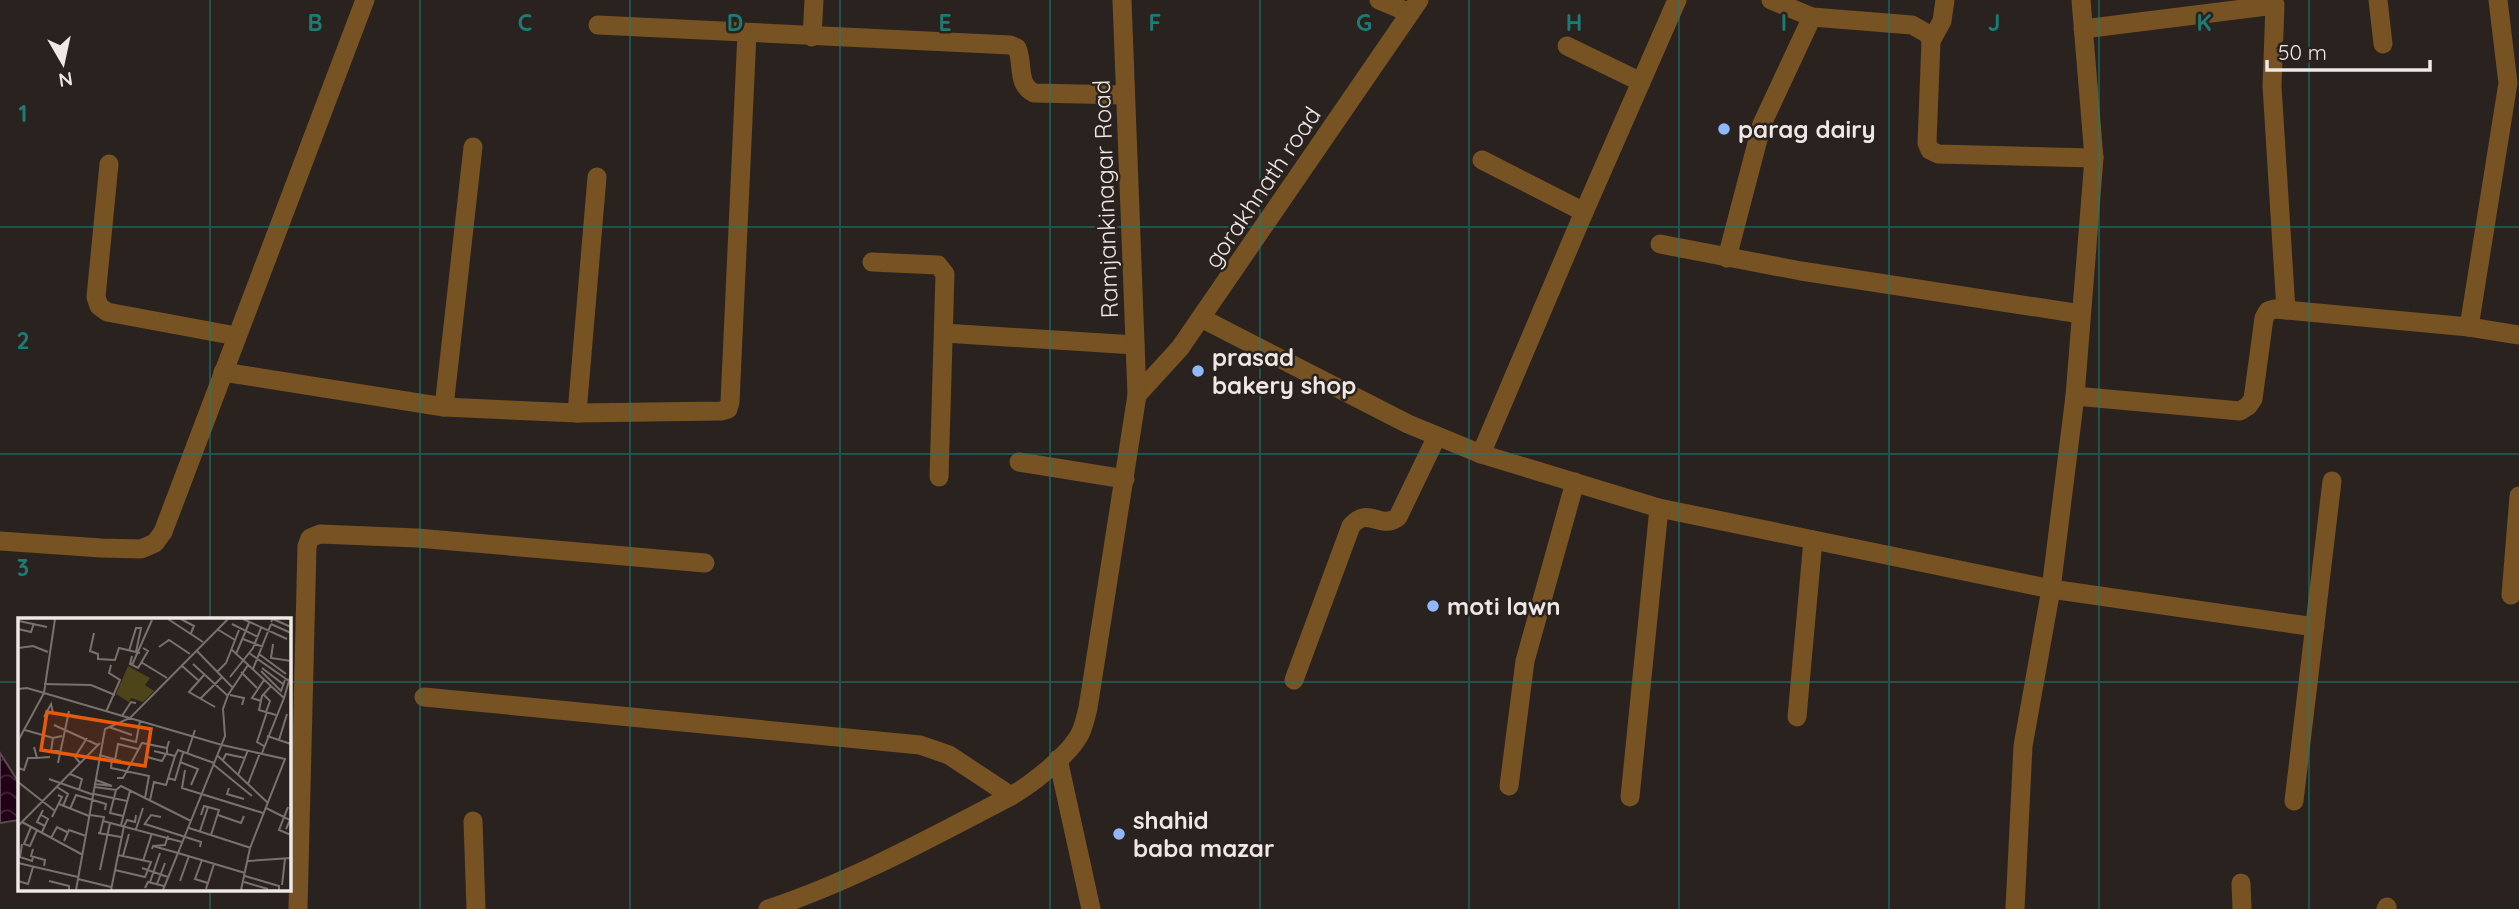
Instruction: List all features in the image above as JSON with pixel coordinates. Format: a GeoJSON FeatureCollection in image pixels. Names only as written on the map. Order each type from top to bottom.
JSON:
{"type":"FeatureCollection","features":[{"type":"Feature","properties":{"kind":"street"},"geometry":{"type":"LineString","coordinates":[[0,541],[141,549],[155,543],[163,532],[365,0]]}},
{"type":"Feature","properties":{"kind":"street"},"geometry":{"type":"LineString","coordinates":[[812,37],[814,0]]}},
{"type":"Feature","properties":{"kind":"street","name":"Ramjankinagar Road"},"geometry":{"type":"LineString","coordinates":[[768,909],[799,899],[885,861],[1011,796],[1058,759],[1080,734],[1088,708],[1137,395],[1122,0]]}},
{"type":"Feature","properties":{"kind":"street"},"geometry":{"type":"LineString","coordinates":[[1378,0],[1414,7]]}},
{"type":"Feature","properties":{"kind":"street"},"geometry":{"type":"LineString","coordinates":[[1482,454],[1677,0]]}},
{"type":"Feature","properties":{"kind":"street"},"geometry":{"type":"LineString","coordinates":[[1771,0],[1812,17],[1912,25],[1928,34],[1931,41],[1927,143],[1930,150],[1938,154],[2094,158]]}},
{"type":"Feature","properties":{"kind":"street"},"geometry":{"type":"LineString","coordinates":[[1931,41],[1942,22],[1945,0]]}},
{"type":"Feature","properties":{"kind":"street"},"geometry":{"type":"LineString","coordinates":[[2015,909],[2023,746],[2050,589],[2075,396],[2094,158],[2081,0]]}},
{"type":"Feature","properties":{"kind":"street"},"geometry":{"type":"LineString","coordinates":[[2378,0],[2383,44]]}},
{"type":"Feature","properties":{"kind":"street"},"geometry":{"type":"LineString","coordinates":[[2469,327],[2508,82],[2498,0]]}},
{"type":"Feature","properties":{"kind":"street"},"geometry":{"type":"LineString","coordinates":[[2083,29],[2275,5],[2272,86],[2286,310]]}},
{"type":"Feature","properties":{"kind":"street","name":"gorakhnath road"},"geometry":{"type":"LineString","coordinates":[[1137,395],[1181,348],[1414,7]]}},
{"type":"Feature","properties":{"kind":"street"},"geometry":{"type":"LineString","coordinates":[[1727,258],[1762,124],[1812,17]]}},
{"type":"Feature","properties":{"kind":"street"},"geometry":{"type":"LineString","coordinates":[[598,25],[812,37],[1010,44],[1017,48],[1026,90],[1034,93],[1125,96]]}},
{"type":"Feature","properties":{"kind":"street"},"geometry":{"type":"LineString","coordinates":[[223,372],[444,407],[577,412],[728,409],[747,33]]}},
{"type":"Feature","properties":{"kind":"street"},"geometry":{"type":"LineString","coordinates":[[1567,46],[1641,82]]}},
{"type":"Feature","properties":{"kind":"street"},"geometry":{"type":"LineString","coordinates":[[444,407],[473,147]]}},
{"type":"Feature","properties":{"kind":"street"},"geometry":{"type":"LineString","coordinates":[[1482,160],[1584,212]]}},
{"type":"Feature","properties":{"kind":"street"},"geometry":{"type":"LineString","coordinates":[[109,164],[96,297],[99,306],[107,313],[236,336]]}},
{"type":"Feature","properties":{"kind":"street"},"geometry":{"type":"LineString","coordinates":[[577,412],[597,177]]}},
{"type":"Feature","properties":{"kind":"street"},"geometry":{"type":"LineString","coordinates":[[1660,244],[1727,258],[2081,314]]}},
{"type":"Feature","properties":{"kind":"street"},"geometry":{"type":"LineString","coordinates":[[872,262],[938,265],[943,268],[945,274],[939,477]]}},
{"type":"Feature","properties":{"kind":"street"},"geometry":{"type":"LineString","coordinates":[[2075,396],[2240,411],[2253,399],[2264,318],[2275,309],[2469,327],[2519,335]]}},
{"type":"Feature","properties":{"kind":"street"},"geometry":{"type":"LineString","coordinates":[[1201,318],[1408,424],[1482,454],[1659,508],[2050,589],[2315,627]]}},
{"type":"Feature","properties":{"kind":"street"},"geometry":{"type":"LineString","coordinates":[[944,333],[1135,345]]}},
{"type":"Feature","properties":{"kind":"street"},"geometry":{"type":"LineString","coordinates":[[1294,680],[1351,526],[1357,518],[1367,516],[1385,522],[1398,517],[1437,436]]}},
{"type":"Feature","properties":{"kind":"street"},"geometry":{"type":"LineString","coordinates":[[1019,462],[1125,479]]}},
{"type":"Feature","properties":{"kind":"street"},"geometry":{"type":"LineString","coordinates":[[2294,801],[2332,481]]}},
{"type":"Feature","properties":{"kind":"street"},"geometry":{"type":"LineString","coordinates":[[1509,786],[1525,661],[1575,482]]}},
{"type":"Feature","properties":{"kind":"street"},"geometry":{"type":"LineString","coordinates":[[2511,595],[2519,496]]}},
{"type":"Feature","properties":{"kind":"street"},"geometry":{"type":"LineString","coordinates":[[1630,797],[1659,508]]}},
{"type":"Feature","properties":{"kind":"street"},"geometry":{"type":"LineString","coordinates":[[298,909],[307,546],[310,538],[320,534],[417,538],[705,563]]}},
{"type":"Feature","properties":{"kind":"street"},"geometry":{"type":"LineString","coordinates":[[1797,718],[1813,540]]}},
{"type":"Feature","properties":{"kind":"street"},"geometry":{"type":"LineString","coordinates":[[424,697],[920,745],[949,755],[1011,796]]}},
{"type":"Feature","properties":{"kind":"street"},"geometry":{"type":"LineString","coordinates":[[1058,759],[1091,909]]}},
{"type":"Feature","properties":{"kind":"street"},"geometry":{"type":"LineString","coordinates":[[473,821],[476,909]]}},
{"type":"Feature","properties":{"kind":"street"},"geometry":{"type":"LineString","coordinates":[[2241,883],[2242,909]]}},
{"type":"Feature","properties":{"kind":"water"},"geometry":{"type":"Polygon","coordinates":[[[0,753],[18,781],[18,820],[0,823],[0,753]]]}},
{"type":"Feature","properties":{"kind":"place","name":"parag dairy"},"geometry":{"type":"Point","coordinates":[1724,129]}},
{"type":"Feature","properties":{"kind":"place","name":"prasad bakery shop"},"geometry":{"type":"Point","coordinates":[1198,371]}},
{"type":"Feature","properties":{"kind":"place","name":"moti lawn"},"geometry":{"type":"Point","coordinates":[1433,606]}},
{"type":"Feature","properties":{"kind":"place","name":"shahid baba mazar"},"geometry":{"type":"Point","coordinates":[1119,834]}}]}
